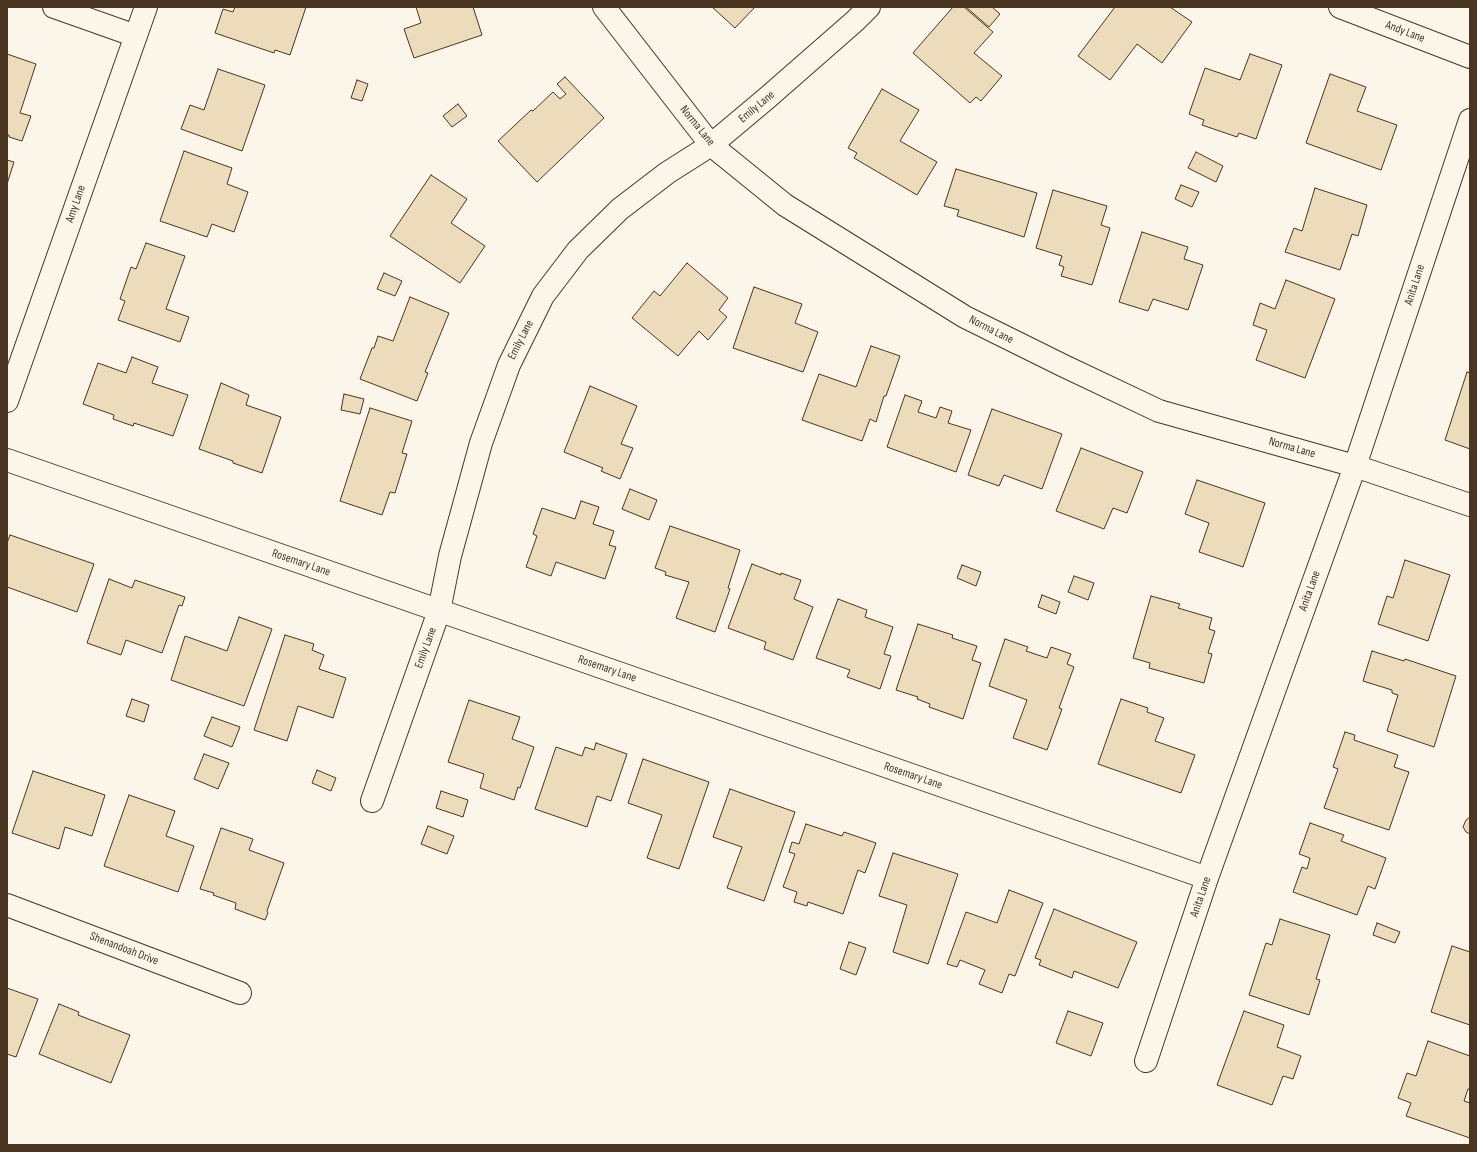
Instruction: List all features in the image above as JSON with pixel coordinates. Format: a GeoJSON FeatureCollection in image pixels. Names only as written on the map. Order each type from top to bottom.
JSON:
{"type":"FeatureCollection","features":[{"type":"Feature","properties":{"kind":"street"},"geometry":{"type":"LineString","coordinates":[[54,7],[136,36]]}},
{"type":"Feature","properties":{"kind":"street","name":"Amy Lane"},"geometry":{"type":"LineString","coordinates":[[7,401],[146,7]]}},
{"type":"Feature","properties":{"kind":"street","name":"Norma Lane"},"geometry":{"type":"LineString","coordinates":[[604,7],[711,145],[785,204],[965,317],[1159,411],[1355,466],[1470,505]]}},
{"type":"Feature","properties":{"kind":"street","name":"Emily Lane"},"geometry":{"type":"LineString","coordinates":[[372,801],[440,612],[450,556],[481,443],[509,365],[543,296],[578,250],[620,209],[667,173],[711,145],[767,98],[869,7]]}},
{"type":"Feature","properties":{"kind":"street","name":"Andy Lane"},"geometry":{"type":"LineString","coordinates":[[1340,7],[1470,57]]}},
{"type":"Feature","properties":{"kind":"street","name":"Anita Lane"},"geometry":{"type":"LineString","coordinates":[[1146,1061],[1207,878],[1355,466],[1470,120]]}},
{"type":"Feature","properties":{"kind":"street","name":"Rosemary Lane"},"geometry":{"type":"LineString","coordinates":[[7,460],[1207,878]]}},
{"type":"Feature","properties":{"kind":"street","name":"Shenandoah Drive"},"geometry":{"type":"LineString","coordinates":[[7,906],[240,993]]}},
{"type":"Feature","properties":{"kind":"building"},"geometry":{"type":"Polygon","coordinates":[[[235,7],[306,7],[290,55],[275,50],[274,53],[215,33],[223,9],[233,12],[235,7]]]}},
{"type":"Feature","properties":{"kind":"building"},"geometry":{"type":"Polygon","coordinates":[[[416,7],[473,7],[482,35],[414,58],[404,29],[421,23],[416,7]]]}},
{"type":"Feature","properties":{"kind":"building"},"geometry":{"type":"Polygon","coordinates":[[[712,7],[755,7],[735,28],[712,7]]]}},
{"type":"Feature","properties":{"kind":"building"},"geometry":{"type":"Polygon","coordinates":[[[953,7],[964,7],[993,32],[974,53],[1002,76],[981,101],[976,97],[970,103],[913,53],[953,7]]]}},
{"type":"Feature","properties":{"kind":"building"},"geometry":{"type":"Polygon","coordinates":[[[966,7],[992,7],[1000,14],[989,27],[966,7]]]}},
{"type":"Feature","properties":{"kind":"building"},"geometry":{"type":"Polygon","coordinates":[[[1115,7],[1170,7],[1192,22],[1162,63],[1137,44],[1110,80],[1078,56],[1115,7]]]}},
{"type":"Feature","properties":{"kind":"building"},"geometry":{"type":"Polygon","coordinates":[[[7,54],[36,64],[20,113],[31,116],[22,141],[7,135],[7,54]]]}},
{"type":"Feature","properties":{"kind":"building"},"geometry":{"type":"Polygon","coordinates":[[[1250,54],[1282,65],[1256,139],[1239,133],[1237,137],[1202,125],[1204,120],[1189,114],[1205,68],[1240,80],[1250,54]]]}},
{"type":"Feature","properties":{"kind":"building"},"geometry":{"type":"Polygon","coordinates":[[[218,69],[265,85],[242,151],[181,129],[190,105],[204,110],[218,69]]]}},
{"type":"Feature","properties":{"kind":"building"},"geometry":{"type":"Polygon","coordinates":[[[1330,74],[1366,87],[1357,111],[1397,125],[1381,170],[1306,143],[1330,74]]]}},
{"type":"Feature","properties":{"kind":"building"},"geometry":{"type":"Polygon","coordinates":[[[565,77],[604,118],[537,182],[498,141],[553,92],[560,99],[566,94],[557,84],[565,77]]]}},
{"type":"Feature","properties":{"kind":"building"},"geometry":{"type":"Polygon","coordinates":[[[357,80],[368,84],[362,101],[351,98],[357,80]]]}},
{"type":"Feature","properties":{"kind":"building"},"geometry":{"type":"Polygon","coordinates":[[[882,89],[919,110],[900,141],[937,162],[917,195],[854,158],[857,153],[848,148],[882,89]]]}},
{"type":"Feature","properties":{"kind":"building"},"geometry":{"type":"Polygon","coordinates":[[[458,104],[467,116],[452,127],[443,116],[458,104]]]}},
{"type":"Feature","properties":{"kind":"building"},"geometry":{"type":"Polygon","coordinates":[[[184,151],[232,168],[227,184],[248,192],[234,232],[212,224],[207,237],[160,221],[184,151]]]}},
{"type":"Feature","properties":{"kind":"building"},"geometry":{"type":"Polygon","coordinates":[[[1196,152],[1223,166],[1216,182],[1188,168],[1196,152]]]}},
{"type":"Feature","properties":{"kind":"building"},"geometry":{"type":"Polygon","coordinates":[[[7,160],[14,162],[7,184],[7,160]]]}},
{"type":"Feature","properties":{"kind":"building"},"geometry":{"type":"Polygon","coordinates":[[[956,169],[1037,193],[1024,237],[957,216],[959,210],[944,206],[956,169]]]}},
{"type":"Feature","properties":{"kind":"building"},"geometry":{"type":"Polygon","coordinates":[[[431,175],[467,199],[451,223],[485,246],[460,283],[390,236],[431,175]]]}},
{"type":"Feature","properties":{"kind":"building"},"geometry":{"type":"Polygon","coordinates":[[[1181,185],[1199,192],[1192,207],[1175,199],[1181,185]]]}},
{"type":"Feature","properties":{"kind":"building"},"geometry":{"type":"Polygon","coordinates":[[[1315,188],[1367,205],[1358,236],[1352,234],[1340,270],[1285,252],[1294,228],[1302,231],[1315,188]]]}},
{"type":"Feature","properties":{"kind":"building"},"geometry":{"type":"Polygon","coordinates":[[[1053,190],[1107,206],[1101,225],[1110,228],[1092,285],[1061,276],[1064,267],[1059,265],[1062,256],[1036,248],[1053,190]]]}},
{"type":"Feature","properties":{"kind":"building"},"geometry":{"type":"Polygon","coordinates":[[[1142,232],[1188,247],[1184,259],[1203,265],[1188,310],[1153,299],[1148,311],[1119,302],[1142,232]]]}},
{"type":"Feature","properties":{"kind":"building"},"geometry":{"type":"Polygon","coordinates":[[[146,243],[185,256],[166,309],[189,317],[180,342],[118,320],[125,301],[120,299],[131,267],[136,269],[146,243]]]}},
{"type":"Feature","properties":{"kind":"building"},"geometry":{"type":"Polygon","coordinates":[[[687,263],[728,298],[719,310],[727,317],[708,340],[699,331],[678,356],[632,318],[654,291],[660,296],[687,263]]]}},
{"type":"Feature","properties":{"kind":"building"},"geometry":{"type":"Polygon","coordinates":[[[384,273],[402,281],[395,296],[377,289],[384,273]]]}},
{"type":"Feature","properties":{"kind":"building"},"geometry":{"type":"Polygon","coordinates":[[[1286,280],[1335,299],[1305,378],[1256,360],[1267,330],[1253,325],[1260,303],[1275,309],[1286,280]]]}},
{"type":"Feature","properties":{"kind":"building"},"geometry":{"type":"Polygon","coordinates":[[[754,287],[802,304],[795,323],[818,332],[803,372],[733,348],[754,287]]]}},
{"type":"Feature","properties":{"kind":"building"},"geometry":{"type":"Polygon","coordinates":[[[410,297],[449,313],[425,372],[428,373],[417,401],[360,379],[378,336],[393,341],[410,297]]]}},
{"type":"Feature","properties":{"kind":"building"},"geometry":{"type":"Polygon","coordinates":[[[871,346],[900,356],[886,396],[884,396],[876,422],[870,419],[862,441],[802,420],[819,374],[856,387],[871,346]]]}},
{"type":"Feature","properties":{"kind":"building"},"geometry":{"type":"Polygon","coordinates":[[[132,357],[158,367],[152,383],[188,395],[173,436],[134,423],[133,426],[113,419],[114,415],[83,404],[98,363],[126,373],[132,357]]]}},
{"type":"Feature","properties":{"kind":"building"},"geometry":{"type":"Polygon","coordinates":[[[1467,372],[1470,373],[1470,449],[1445,440],[1467,372]]]}},
{"type":"Feature","properties":{"kind":"building"},"geometry":{"type":"Polygon","coordinates":[[[221,383],[249,395],[246,405],[281,417],[262,473],[199,449],[221,383]]]}},
{"type":"Feature","properties":{"kind":"building"},"geometry":{"type":"Polygon","coordinates":[[[590,386],[637,406],[621,444],[633,448],[620,479],[601,471],[603,468],[564,452],[590,386]]]}},
{"type":"Feature","properties":{"kind":"building"},"geometry":{"type":"Polygon","coordinates":[[[344,394],[364,399],[360,414],[341,410],[344,394]]]}},
{"type":"Feature","properties":{"kind":"building"},"geometry":{"type":"Polygon","coordinates":[[[905,395],[922,401],[918,412],[936,418],[940,407],[952,411],[948,423],[971,430],[956,472],[887,447],[905,395]]]}},
{"type":"Feature","properties":{"kind":"building"},"geometry":{"type":"Polygon","coordinates":[[[370,408],[412,421],[402,453],[407,454],[395,493],[390,492],[382,515],[340,501],[370,408]]]}},
{"type":"Feature","properties":{"kind":"building"},"geometry":{"type":"Polygon","coordinates":[[[992,409],[1062,434],[1042,489],[1004,475],[999,486],[968,475],[992,409]]]}},
{"type":"Feature","properties":{"kind":"building"},"geometry":{"type":"Polygon","coordinates":[[[1081,448],[1143,472],[1127,513],[1113,508],[1104,529],[1056,511],[1081,448]]]}},
{"type":"Feature","properties":{"kind":"building"},"geometry":{"type":"Polygon","coordinates":[[[1197,480],[1265,503],[1243,567],[1199,552],[1209,523],[1185,514],[1197,480]]]}},
{"type":"Feature","properties":{"kind":"building"},"geometry":{"type":"Polygon","coordinates":[[[630,489],[657,500],[649,520],[622,509],[630,489]]]}},
{"type":"Feature","properties":{"kind":"building"},"geometry":{"type":"Polygon","coordinates":[[[581,501],[599,507],[593,524],[614,531],[609,545],[616,547],[605,579],[556,562],[551,576],[526,567],[537,536],[533,534],[542,508],[575,519],[581,501]]]}},
{"type":"Feature","properties":{"kind":"building"},"geometry":{"type":"Polygon","coordinates":[[[670,526],[740,550],[728,588],[730,589],[715,632],[676,618],[689,582],[665,575],[666,572],[655,568],[670,526]]]}},
{"type":"Feature","properties":{"kind":"building"},"geometry":{"type":"Polygon","coordinates":[[[10,535],[94,564],[77,612],[7,587],[7,543],[10,535]]]}},
{"type":"Feature","properties":{"kind":"building"},"geometry":{"type":"Polygon","coordinates":[[[1405,560],[1450,575],[1428,641],[1378,624],[1387,596],[1393,598],[1405,560]]]}},
{"type":"Feature","properties":{"kind":"building"},"geometry":{"type":"Polygon","coordinates":[[[752,564],[781,575],[781,573],[801,580],[794,599],[813,607],[793,660],[764,649],[766,642],[728,628],[752,564]]]}},
{"type":"Feature","properties":{"kind":"building"},"geometry":{"type":"Polygon","coordinates":[[[962,565],[981,572],[976,586],[957,578],[962,565]]]}},
{"type":"Feature","properties":{"kind":"building"},"geometry":{"type":"Polygon","coordinates":[[[1074,576],[1094,583],[1088,600],[1068,592],[1074,576]]]}},
{"type":"Feature","properties":{"kind":"building"},"geometry":{"type":"Polygon","coordinates":[[[109,579],[132,588],[135,580],[185,597],[182,606],[179,605],[162,653],[126,640],[121,655],[87,643],[109,579]]]}},
{"type":"Feature","properties":{"kind":"building"},"geometry":{"type":"Polygon","coordinates":[[[1042,595],[1060,602],[1056,614],[1038,607],[1042,595]]]}},
{"type":"Feature","properties":{"kind":"building"},"geometry":{"type":"Polygon","coordinates":[[[1151,596],[1180,604],[1178,608],[1212,618],[1209,629],[1215,631],[1208,653],[1212,654],[1204,683],[1149,668],[1150,663],[1133,658],[1151,596]]]}},
{"type":"Feature","properties":{"kind":"building"},"geometry":{"type":"Polygon","coordinates":[[[838,599],[867,610],[865,617],[893,627],[884,654],[891,656],[880,689],[847,677],[850,670],[816,658],[838,599]]]}},
{"type":"Feature","properties":{"kind":"building"},"geometry":{"type":"Polygon","coordinates":[[[239,617],[272,629],[244,706],[171,680],[185,636],[227,651],[239,617]]]}},
{"type":"Feature","properties":{"kind":"building"},"geometry":{"type":"Polygon","coordinates":[[[918,624],[953,635],[952,638],[977,646],[972,660],[981,663],[963,719],[929,707],[930,704],[917,699],[918,697],[896,690],[918,624]]]}},
{"type":"Feature","properties":{"kind":"building"},"geometry":{"type":"Polygon","coordinates":[[[285,635],[314,644],[312,650],[324,655],[319,669],[346,678],[333,718],[298,706],[287,741],[254,730],[285,635]]]}},
{"type":"Feature","properties":{"kind":"building"},"geometry":{"type":"Polygon","coordinates":[[[1005,639],[1028,647],[1026,651],[1047,658],[1051,647],[1071,654],[1067,664],[1074,667],[1059,708],[1062,709],[1047,750],[1013,738],[1027,700],[989,686],[1005,639]]]}},
{"type":"Feature","properties":{"kind":"building"},"geometry":{"type":"Polygon","coordinates":[[[1372,651],[1404,661],[1405,659],[1456,676],[1434,747],[1387,731],[1398,695],[1392,693],[1392,690],[1363,681],[1372,651]]]}},
{"type":"Feature","properties":{"kind":"building"},"geometry":{"type":"Polygon","coordinates":[[[132,699],[149,705],[144,722],[126,716],[132,699]]]}},
{"type":"Feature","properties":{"kind":"building"},"geometry":{"type":"Polygon","coordinates":[[[1121,699],[1148,708],[1147,712],[1164,718],[1155,741],[1195,755],[1181,793],[1098,764],[1121,699]]]}},
{"type":"Feature","properties":{"kind":"building"},"geometry":{"type":"Polygon","coordinates":[[[469,700],[520,717],[512,739],[534,747],[520,788],[518,787],[514,800],[480,788],[484,774],[448,762],[469,700]]]}},
{"type":"Feature","properties":{"kind":"building"},"geometry":{"type":"Polygon","coordinates":[[[212,717],[240,727],[232,747],[204,736],[212,717]]]}},
{"type":"Feature","properties":{"kind":"building"},"geometry":{"type":"Polygon","coordinates":[[[1345,732],[1355,735],[1354,740],[1398,755],[1394,767],[1409,772],[1389,830],[1324,808],[1338,769],[1333,767],[1345,732]]]}},
{"type":"Feature","properties":{"kind":"building"},"geometry":{"type":"Polygon","coordinates":[[[596,743],[627,754],[611,801],[597,796],[587,827],[535,809],[556,747],[582,756],[585,747],[594,750],[596,743]]]}},
{"type":"Feature","properties":{"kind":"building"},"geometry":{"type":"Polygon","coordinates":[[[204,754],[229,763],[218,789],[194,779],[204,754]]]}},
{"type":"Feature","properties":{"kind":"building"},"geometry":{"type":"Polygon","coordinates":[[[643,759],[709,782],[679,869],[647,858],[662,815],[628,803],[643,759]]]}},
{"type":"Feature","properties":{"kind":"building"},"geometry":{"type":"Polygon","coordinates":[[[317,770],[336,778],[331,791],[312,783],[317,770]]]}},
{"type":"Feature","properties":{"kind":"building"},"geometry":{"type":"Polygon","coordinates":[[[33,771],[105,795],[92,836],[65,827],[59,849],[12,833],[33,771]]]}},
{"type":"Feature","properties":{"kind":"building"},"geometry":{"type":"Polygon","coordinates":[[[730,789],[795,812],[764,901],[727,888],[742,847],[713,837],[730,789]]]}},
{"type":"Feature","properties":{"kind":"building"},"geometry":{"type":"Polygon","coordinates":[[[441,791],[468,800],[463,817],[436,808],[441,791]]]}},
{"type":"Feature","properties":{"kind":"building"},"geometry":{"type":"Polygon","coordinates":[[[129,795],[175,811],[166,836],[194,846],[178,892],[104,866],[129,795]]]}},
{"type":"Feature","properties":{"kind":"building"},"geometry":{"type":"Polygon","coordinates":[[[1470,817],[1470,834],[1466,832],[1463,827],[1466,820],[1470,817]]]}},
{"type":"Feature","properties":{"kind":"building"},"geometry":{"type":"Polygon","coordinates":[[[1310,823],[1344,835],[1341,841],[1386,858],[1375,889],[1368,886],[1357,915],[1293,892],[1302,867],[1307,869],[1310,858],[1299,854],[1310,823]]]}},
{"type":"Feature","properties":{"kind":"building"},"geometry":{"type":"Polygon","coordinates":[[[806,824],[842,836],[844,832],[876,843],[865,873],[858,870],[843,914],[808,902],[807,906],[794,902],[797,892],[783,887],[795,854],[789,852],[792,842],[799,844],[806,824]]]}},
{"type":"Feature","properties":{"kind":"building"},"geometry":{"type":"Polygon","coordinates":[[[428,826],[454,836],[447,854],[421,844],[428,826]]]}},
{"type":"Feature","properties":{"kind":"building"},"geometry":{"type":"Polygon","coordinates":[[[221,828],[253,839],[249,850],[284,863],[265,920],[235,909],[236,903],[213,895],[214,893],[200,889],[221,828]]]}},
{"type":"Feature","properties":{"kind":"building"},"geometry":{"type":"Polygon","coordinates":[[[893,853],[958,874],[928,964],[893,952],[907,905],[879,896],[893,853]]]}},
{"type":"Feature","properties":{"kind":"building"},"geometry":{"type":"Polygon","coordinates":[[[1009,890],[1043,903],[1015,976],[1009,974],[1002,993],[979,984],[985,970],[960,960],[957,967],[947,964],[966,912],[997,923],[1009,890]]]}},
{"type":"Feature","properties":{"kind":"building"},"geometry":{"type":"Polygon","coordinates":[[[1054,909],[1137,942],[1118,988],[1074,971],[1072,978],[1039,965],[1041,960],[1035,958],[1054,909]]]}},
{"type":"Feature","properties":{"kind":"building"},"geometry":{"type":"Polygon","coordinates":[[[1280,919],[1330,935],[1316,979],[1320,980],[1309,1015],[1249,995],[1266,943],[1272,945],[1280,919]]]}},
{"type":"Feature","properties":{"kind":"building"},"geometry":{"type":"Polygon","coordinates":[[[1377,923],[1400,932],[1395,943],[1373,935],[1377,923]]]}},
{"type":"Feature","properties":{"kind":"building"},"geometry":{"type":"Polygon","coordinates":[[[849,942],[866,948],[856,975],[840,969],[849,942]]]}},
{"type":"Feature","properties":{"kind":"building"},"geometry":{"type":"Polygon","coordinates":[[[1452,946],[1470,952],[1470,1025],[1431,1012],[1452,946]]]}},
{"type":"Feature","properties":{"kind":"building"},"geometry":{"type":"Polygon","coordinates":[[[7,988],[38,999],[16,1057],[7,1054],[7,988]]]}},
{"type":"Feature","properties":{"kind":"building"},"geometry":{"type":"Polygon","coordinates":[[[59,1004],[79,1012],[78,1015],[130,1035],[111,1083],[39,1054],[59,1004]]]}},
{"type":"Feature","properties":{"kind":"building"},"geometry":{"type":"Polygon","coordinates":[[[1068,1011],[1103,1023],[1091,1056],[1056,1043],[1068,1011]]]}},
{"type":"Feature","properties":{"kind":"building"},"geometry":{"type":"Polygon","coordinates":[[[1244,1011],[1284,1025],[1277,1047],[1301,1056],[1293,1079],[1283,1076],[1272,1105],[1217,1085],[1244,1011]]]}},
{"type":"Feature","properties":{"kind":"building"},"geometry":{"type":"Polygon","coordinates":[[[1428,1041],[1470,1056],[1470,1089],[1468,1089],[1464,1101],[1470,1103],[1470,1138],[1406,1116],[1411,1103],[1398,1098],[1407,1073],[1416,1076],[1428,1041]]]}}]}
